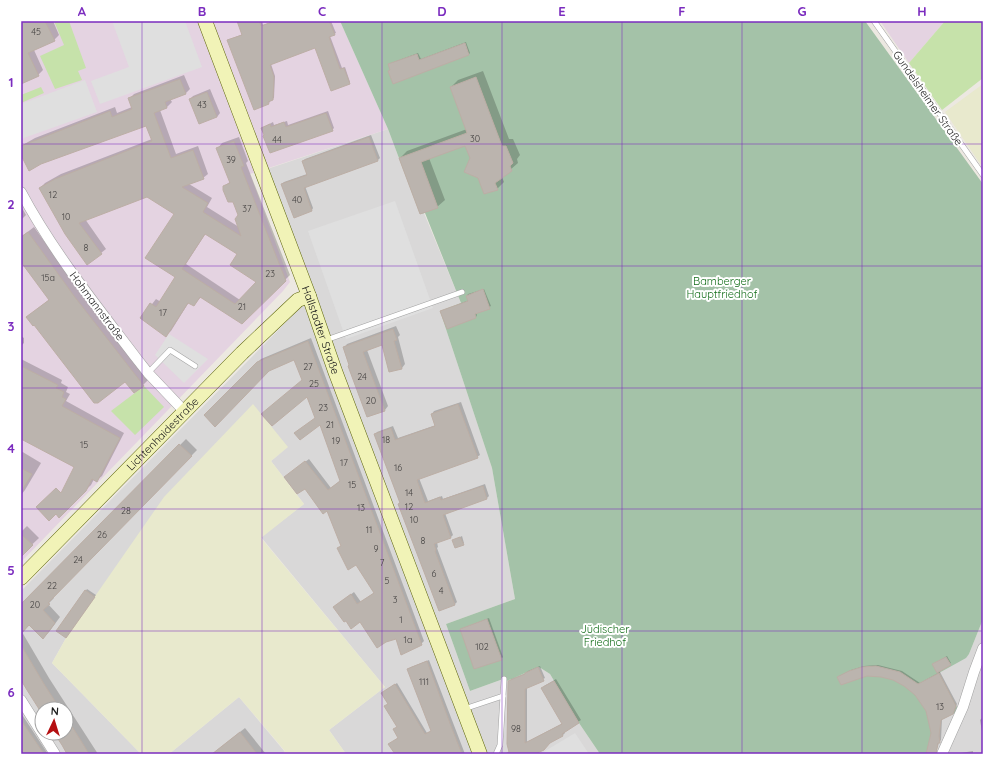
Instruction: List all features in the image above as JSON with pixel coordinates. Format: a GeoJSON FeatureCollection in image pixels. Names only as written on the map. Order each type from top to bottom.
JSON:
{"type":"FeatureCollection","features":[{"type":"Feature","properties":{"kind":"main road","name":"Hallstadter Straße"},"geometry":{"type":"LineString","coordinates":[[205,21],[463,710]]}},
{"type":"Feature","properties":{"kind":"main road","name":"Lichtenhaidestraße"},"geometry":{"type":"LineString","coordinates":[[21,578],[242,353],[298,300],[309,296]]}},
{"type":"Feature","properties":{"kind":"main road"},"geometry":{"type":"LineString","coordinates":[[463,710],[480,754]]}},
{"type":"Feature","properties":{"kind":"street","name":"Hohmannstraße"},"geometry":{"type":"LineString","coordinates":[[21,192],[35,218],[55,249],[148,373],[185,412]]}},
{"type":"Feature","properties":{"kind":"street"},"geometry":{"type":"LineString","coordinates":[[942,754],[963,707],[983,648]]}},
{"type":"Feature","properties":{"kind":"street"},"geometry":{"type":"LineString","coordinates":[[21,700],[55,754]]}},
{"type":"Feature","properties":{"kind":"lane","name":"Gundelsheimer Straße"},"geometry":{"type":"LineString","coordinates":[[874,21],[983,175]]}},
{"type":"Feature","properties":{"kind":"lane"},"geometry":{"type":"LineString","coordinates":[[325,340],[462,292]]}},
{"type":"Feature","properties":{"kind":"lane"},"geometry":{"type":"LineString","coordinates":[[148,373],[170,350],[195,366]]}},
{"type":"Feature","properties":{"kind":"lane"},"geometry":{"type":"LineString","coordinates":[[496,754],[500,744],[504,679]]}},
{"type":"Feature","properties":{"kind":"lane"},"geometry":{"type":"LineString","coordinates":[[463,710],[503,696]]}},
{"type":"Feature","properties":{"kind":"shaded area"},"geometry":{"type":"Polygon","coordinates":[[[21,21],[340,21],[388,129],[250,174],[290,282],[21,562],[21,21]]]}},
{"type":"Feature","properties":{"kind":"shaded area"},"geometry":{"type":"Polygon","coordinates":[[[112,21],[185,21],[202,67],[100,104],[91,81],[129,67],[112,21]]]}},
{"type":"Feature","properties":{"kind":"shaded area"},"geometry":{"type":"Polygon","coordinates":[[[880,21],[945,21],[909,63],[880,21]]]}},
{"type":"Feature","properties":{"kind":"shaded area"},"geometry":{"type":"Polygon","coordinates":[[[85,80],[97,112],[21,139],[21,104],[85,80]]]}},
{"type":"Feature","properties":{"kind":"shaded area"},"geometry":{"type":"Polygon","coordinates":[[[388,129],[420,214],[424,213],[461,303],[440,311],[492,468],[515,599],[446,624],[470,691],[506,678],[508,681],[539,667],[550,674],[579,723],[600,754],[346,754],[329,730],[385,687],[261,537],[304,504],[271,461],[288,447],[95,597],[66,638],[52,663],[141,754],[21,754],[21,591],[305,303],[255,173],[388,129]]]}},
{"type":"Feature","properties":{"kind":"shaded area"},"geometry":{"type":"Polygon","coordinates":[[[395,201],[433,308],[346,339],[308,231],[395,201]]]}},
{"type":"Feature","properties":{"kind":"shaded area"},"geometry":{"type":"Polygon","coordinates":[[[169,334],[208,359],[184,383],[155,355],[169,334]]]}},
{"type":"Feature","properties":{"kind":"shaded area"},"geometry":{"type":"Polygon","coordinates":[[[983,619],[983,754],[936,754],[938,749],[937,722],[959,711],[939,673],[969,654],[983,619]]]}},
{"type":"Feature","properties":{"kind":"shaded area"},"geometry":{"type":"Polygon","coordinates":[[[239,697],[285,752],[282,754],[169,754],[239,697]]]}},
{"type":"Feature","properties":{"kind":"shaded area"},"geometry":{"type":"Polygon","coordinates":[[[575,733],[589,754],[540,754],[575,733]]]}},
{"type":"Feature","properties":{"kind":"green space"},"geometry":{"type":"Polygon","coordinates":[[[54,21],[69,21],[86,68],[78,71],[82,80],[55,89],[40,56],[64,45],[54,21]]]}},
{"type":"Feature","properties":{"kind":"green space","name":"Bamberger Hauptfriedhof"},"geometry":{"type":"Polygon","coordinates":[[[340,21],[865,21],[983,184],[983,619],[966,658],[939,673],[959,711],[937,722],[939,736],[936,754],[600,754],[579,723],[550,674],[539,667],[507,681],[506,678],[470,691],[446,624],[515,599],[492,468],[440,311],[461,303],[425,213],[420,214],[388,129],[340,21]]]}},
{"type":"Feature","properties":{"kind":"green space"},"geometry":{"type":"Polygon","coordinates":[[[945,21],[981,21],[983,25],[983,78],[942,110],[909,63],[945,21]]]}},
{"type":"Feature","properties":{"kind":"green space"},"geometry":{"type":"Polygon","coordinates":[[[983,84],[983,168],[945,112],[983,84]]]}},
{"type":"Feature","properties":{"kind":"green space"},"geometry":{"type":"Polygon","coordinates":[[[41,87],[44,93],[21,103],[21,95],[41,87]]]}},
{"type":"Feature","properties":{"kind":"green space"},"geometry":{"type":"Polygon","coordinates":[[[144,386],[164,407],[135,435],[111,411],[144,386]]]}},
{"type":"Feature","properties":{"kind":"green space"},"geometry":{"type":"Polygon","coordinates":[[[253,404],[288,447],[271,461],[304,504],[261,538],[385,687],[329,730],[346,754],[282,754],[285,751],[239,697],[169,754],[141,754],[52,663],[66,638],[164,497],[253,404]]]}},
{"type":"Feature","properties":{"kind":"building"},"geometry":{"type":"Polygon","coordinates":[[[21,21],[45,21],[55,41],[28,53],[39,76],[21,84],[21,21]]]}},
{"type":"Feature","properties":{"kind":"building"},"geometry":{"type":"Polygon","coordinates":[[[237,21],[259,21],[261,26],[275,21],[329,21],[335,35],[329,37],[340,69],[344,68],[350,84],[331,91],[315,48],[270,65],[274,77],[273,100],[268,102],[269,104],[254,110],[227,40],[242,35],[237,21]]]}},
{"type":"Feature","properties":{"kind":"building"},"geometry":{"type":"Polygon","coordinates":[[[465,43],[469,55],[393,84],[388,71],[390,70],[388,64],[417,54],[419,60],[465,43]]]}},
{"type":"Feature","properties":{"kind":"building"},"geometry":{"type":"Polygon","coordinates":[[[476,77],[502,146],[506,146],[513,163],[510,166],[512,171],[495,183],[498,190],[484,194],[478,178],[464,172],[470,158],[465,146],[421,162],[438,208],[420,214],[399,158],[467,133],[450,87],[476,77]]]}},
{"type":"Feature","properties":{"kind":"building"},"geometry":{"type":"Polygon","coordinates":[[[180,79],[186,94],[165,102],[167,108],[154,113],[171,158],[193,150],[204,179],[182,187],[208,203],[203,212],[241,236],[235,219],[238,215],[233,202],[228,202],[223,190],[223,186],[230,183],[216,148],[234,141],[244,166],[241,167],[286,281],[242,324],[200,297],[194,306],[188,303],[166,337],[140,318],[150,303],[156,307],[175,277],[145,258],[174,214],[147,197],[79,223],[102,254],[87,265],[65,234],[39,188],[55,179],[152,141],[146,126],[41,164],[29,171],[21,155],[21,146],[110,111],[112,117],[132,109],[128,98],[180,79]],[[205,234],[182,269],[235,304],[256,282],[230,265],[237,254],[205,234]]]}},
{"type":"Feature","properties":{"kind":"building"},"geometry":{"type":"Polygon","coordinates":[[[207,92],[217,117],[199,124],[189,99],[207,92]]]}},
{"type":"Feature","properties":{"kind":"building"},"geometry":{"type":"Polygon","coordinates":[[[326,113],[333,131],[270,153],[261,128],[270,124],[271,127],[284,122],[286,127],[326,113]]]}},
{"type":"Feature","properties":{"kind":"building"},"geometry":{"type":"Polygon","coordinates":[[[369,137],[378,161],[304,188],[312,211],[294,218],[281,184],[307,175],[302,161],[369,137]]]}},
{"type":"Feature","properties":{"kind":"building"},"geometry":{"type":"Polygon","coordinates":[[[28,232],[74,296],[144,386],[134,393],[125,382],[98,403],[94,403],[34,325],[33,326],[26,317],[49,300],[21,262],[21,237],[28,232]]]}},
{"type":"Feature","properties":{"kind":"building"},"geometry":{"type":"Polygon","coordinates":[[[483,289],[490,309],[475,314],[476,318],[447,329],[440,311],[468,301],[466,296],[483,289]]]}},
{"type":"Feature","properties":{"kind":"building"},"geometry":{"type":"Polygon","coordinates":[[[393,329],[397,340],[394,341],[402,369],[389,372],[382,345],[363,352],[385,411],[367,417],[348,366],[349,365],[343,347],[393,329]]]}},
{"type":"Feature","properties":{"kind":"building"},"geometry":{"type":"Polygon","coordinates":[[[308,341],[422,645],[401,655],[396,639],[386,642],[377,648],[360,622],[351,629],[333,607],[351,594],[357,604],[374,593],[356,565],[348,570],[337,548],[341,546],[327,511],[323,514],[305,489],[297,494],[284,477],[305,461],[328,490],[340,481],[320,425],[300,440],[294,433],[315,418],[307,397],[272,426],[261,414],[302,380],[294,360],[269,371],[215,427],[204,415],[257,362],[308,341]]]}},
{"type":"Feature","properties":{"kind":"building"},"geometry":{"type":"Polygon","coordinates":[[[21,366],[58,385],[56,388],[64,392],[62,397],[66,399],[62,406],[120,438],[97,482],[92,479],[86,491],[59,518],[56,514],[49,521],[36,507],[56,488],[61,493],[74,467],[21,439],[21,366]]]}},
{"type":"Feature","properties":{"kind":"building"},"geometry":{"type":"Polygon","coordinates":[[[458,404],[478,458],[417,480],[425,503],[440,497],[441,500],[483,486],[487,499],[443,515],[451,538],[434,544],[435,551],[455,605],[439,611],[398,504],[400,503],[374,434],[391,428],[395,440],[435,426],[431,414],[458,404]]]}},
{"type":"Feature","properties":{"kind":"building"},"geometry":{"type":"Polygon","coordinates":[[[179,444],[192,456],[48,603],[50,604],[43,610],[55,623],[43,639],[29,625],[21,634],[21,604],[179,444]]]}},
{"type":"Feature","properties":{"kind":"building"},"geometry":{"type":"Polygon","coordinates":[[[21,468],[32,474],[21,492],[21,468]]]}},
{"type":"Feature","properties":{"kind":"building"},"geometry":{"type":"Polygon","coordinates":[[[21,534],[33,545],[21,557],[21,534]]]}},
{"type":"Feature","properties":{"kind":"building"},"geometry":{"type":"Polygon","coordinates":[[[460,537],[464,545],[455,548],[452,540],[460,537]]]}},
{"type":"Feature","properties":{"kind":"building"},"geometry":{"type":"Polygon","coordinates":[[[85,590],[95,597],[66,638],[56,631],[85,590]]]}},
{"type":"Feature","properties":{"kind":"building"},"geometry":{"type":"Polygon","coordinates":[[[487,619],[502,660],[474,669],[460,629],[487,619]]]}},
{"type":"Feature","properties":{"kind":"building"},"geometry":{"type":"Polygon","coordinates":[[[21,645],[55,701],[34,701],[21,680],[21,645]]]}},
{"type":"Feature","properties":{"kind":"building"},"geometry":{"type":"Polygon","coordinates":[[[946,657],[951,665],[937,673],[932,664],[946,657]]]}},
{"type":"Feature","properties":{"kind":"building"},"geometry":{"type":"Polygon","coordinates":[[[427,661],[462,754],[395,754],[388,744],[398,738],[393,729],[397,727],[384,706],[388,704],[381,693],[395,684],[425,734],[431,731],[407,669],[427,661]]]}},
{"type":"Feature","properties":{"kind":"building"},"geometry":{"type":"Polygon","coordinates":[[[876,666],[900,672],[918,684],[939,673],[956,706],[953,714],[941,720],[939,736],[940,743],[938,743],[936,754],[926,754],[931,733],[926,711],[915,695],[904,686],[893,680],[867,676],[841,685],[837,677],[862,667],[876,666]]]}},
{"type":"Feature","properties":{"kind":"building"},"geometry":{"type":"Polygon","coordinates":[[[538,667],[544,681],[525,689],[525,743],[562,724],[541,688],[554,681],[579,723],[562,734],[563,736],[550,743],[544,750],[535,754],[505,754],[509,752],[507,744],[508,681],[538,667]]]}},
{"type":"Feature","properties":{"kind":"building"},"geometry":{"type":"Polygon","coordinates":[[[21,720],[44,754],[21,754],[21,720]]]}},
{"type":"Feature","properties":{"kind":"building"},"geometry":{"type":"Polygon","coordinates":[[[74,730],[89,754],[67,754],[59,741],[74,741],[74,730]]]}},
{"type":"Feature","properties":{"kind":"building"},"geometry":{"type":"Polygon","coordinates":[[[240,732],[257,754],[212,754],[240,732]]]}},
{"type":"Feature","properties":{"kind":"park label","name":"Jüdischer Friedhof"},"geometry":{"type":"Point","coordinates":[605,635]}}]}
